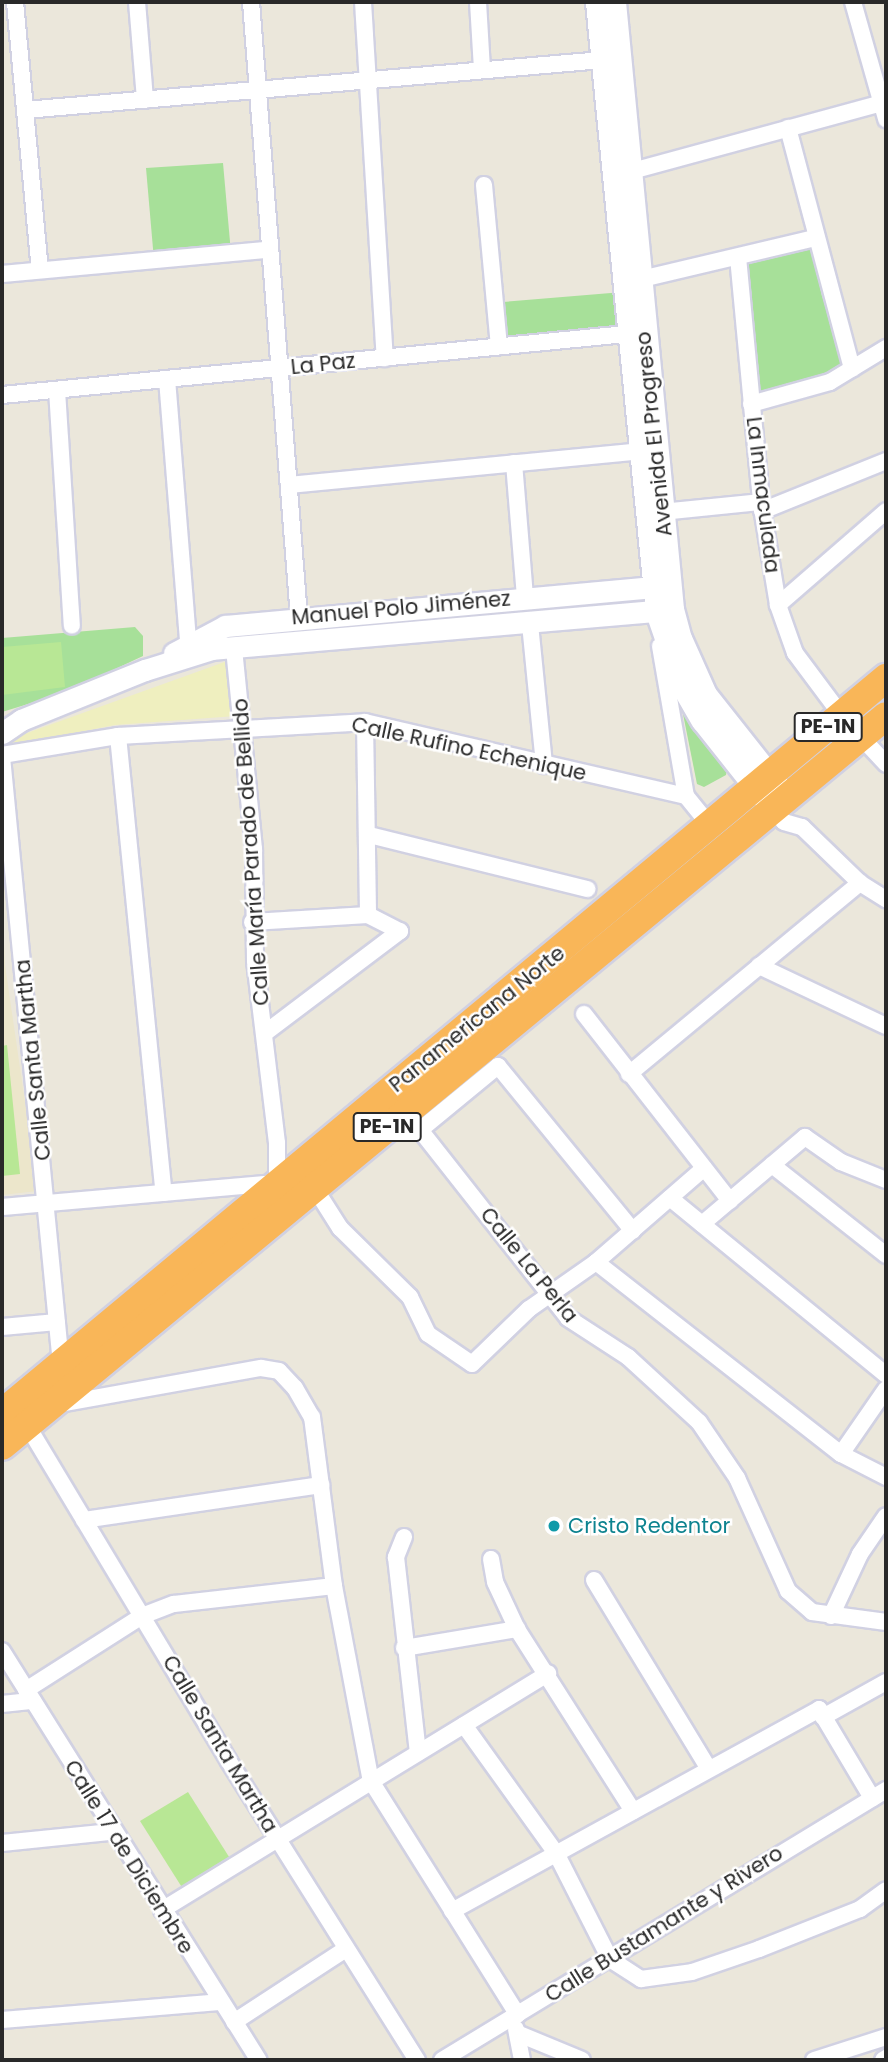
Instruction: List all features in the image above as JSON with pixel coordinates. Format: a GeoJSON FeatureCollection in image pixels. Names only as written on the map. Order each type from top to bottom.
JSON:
{"type":"FeatureCollection","features":[{"type":"Feature","properties":{"kind":"highway","name":"Panamericana Norte"},"geometry":{"type":"LineString","coordinates":[[2,1447],[314,1187],[413,1121],[772,793],[842,716],[886,678]]}},
{"type":"Feature","properties":{"kind":"highway","name":"Panamericana Norte"},"geometry":{"type":"LineString","coordinates":[[2,1413],[711,827],[772,793],[861,737],[886,716]]}},
{"type":"Feature","properties":{"kind":"street"},"geometry":{"type":"LineString","coordinates":[[15,2],[40,270]]}},
{"type":"Feature","properties":{"kind":"street"},"geometry":{"type":"LineString","coordinates":[[137,2],[145,100]]}},
{"type":"Feature","properties":{"kind":"street"},"geometry":{"type":"LineString","coordinates":[[251,2],[268,250],[299,618]]}},
{"type":"Feature","properties":{"kind":"street"},"geometry":{"type":"LineString","coordinates":[[363,2],[384,358]]}},
{"type":"Feature","properties":{"kind":"street"},"geometry":{"type":"LineString","coordinates":[[478,2],[482,70]]}},
{"type":"Feature","properties":{"kind":"street","name":"Avenida El Progreso"},"geometry":{"type":"LineString","coordinates":[[596,2],[620,174],[660,586],[685,796]]}},
{"type":"Feature","properties":{"kind":"street","name":"Avenida El Progreso"},"geometry":{"type":"LineString","coordinates":[[615,2],[620,174]]}},
{"type":"Feature","properties":{"kind":"street"},"geometry":{"type":"LineString","coordinates":[[853,2],[884,102],[886,119]]}},
{"type":"Feature","properties":{"kind":"street"},"geometry":{"type":"LineString","coordinates":[[25,110],[602,60]]}},
{"type":"Feature","properties":{"kind":"street"},"geometry":{"type":"LineString","coordinates":[[620,174],[884,102]]}},
{"type":"Feature","properties":{"kind":"street"},"geometry":{"type":"LineString","coordinates":[[788,128],[815,238],[852,369]]}},
{"type":"Feature","properties":{"kind":"street"},"geometry":{"type":"LineString","coordinates":[[484,185],[499,346]]}},
{"type":"Feature","properties":{"kind":"street"},"geometry":{"type":"LineString","coordinates":[[631,282],[815,238]]}},
{"type":"Feature","properties":{"kind":"street"},"geometry":{"type":"LineString","coordinates":[[2,274],[268,250]]}},
{"type":"Feature","properties":{"kind":"street","name":"La Inmaculada"},"geometry":{"type":"LineString","coordinates":[[737,257],[762,506],[778,605],[795,653],[842,716]]}},
{"type":"Feature","properties":{"kind":"street","name":"La Paz"},"geometry":{"type":"LineString","coordinates":[[2,395],[637,333]]}},
{"type":"Feature","properties":{"kind":"street"},"geometry":{"type":"LineString","coordinates":[[751,404],[807,390],[852,369],[886,348]]}},
{"type":"Feature","properties":{"kind":"street"},"geometry":{"type":"LineString","coordinates":[[167,379],[189,649]]}},
{"type":"Feature","properties":{"kind":"street"},"geometry":{"type":"LineString","coordinates":[[57,390],[72,626]]}},
{"type":"Feature","properties":{"kind":"street"},"geometry":{"type":"LineString","coordinates":[[289,485],[648,450]]}},
{"type":"Feature","properties":{"kind":"street","name":"Avenida El Progreso"},"geometry":{"type":"LineString","coordinates":[[648,450],[662,512],[660,586]]}},
{"type":"Feature","properties":{"kind":"street"},"geometry":{"type":"LineString","coordinates":[[662,512],[762,506],[886,461]]}},
{"type":"Feature","properties":{"kind":"street"},"geometry":{"type":"LineString","coordinates":[[514,463],[525,597]]}},
{"type":"Feature","properties":{"kind":"street"},"geometry":{"type":"LineString","coordinates":[[778,605],[886,511]]}},
{"type":"Feature","properties":{"kind":"street","name":"Manuel Polo Jiménez"},"geometry":{"type":"LineString","coordinates":[[2,733],[21,720],[145,670],[189,649],[225,626],[660,586]]}},
{"type":"Feature","properties":{"kind":"street","name":"Avenida El Progreso"},"geometry":{"type":"LineString","coordinates":[[664,610],[681,638],[706,694],[772,793],[784,822],[802,827],[860,883],[886,899]]}},
{"type":"Feature","properties":{"kind":"street","name":"Manuel Polo Jiménez"},"geometry":{"type":"LineString","coordinates":[[189,649],[530,624],[664,610]]}},
{"type":"Feature","properties":{"kind":"street"},"geometry":{"type":"LineString","coordinates":[[530,624],[544,765]]}},
{"type":"Feature","properties":{"kind":"street","name":"Calle María Parado de Bellido"},"geometry":{"type":"LineString","coordinates":[[234,647],[254,849],[252,922],[265,1033],[277,1183]]}},
{"type":"Feature","properties":{"kind":"street"},"geometry":{"type":"LineString","coordinates":[[365,723],[369,835],[368,915]]}},
{"type":"Feature","properties":{"kind":"street","name":"Calle Rufino Echenique"},"geometry":{"type":"LineString","coordinates":[[2,756],[118,736],[244,727],[365,723],[685,796]]}},
{"type":"Feature","properties":{"kind":"street"},"geometry":{"type":"LineString","coordinates":[[118,736],[164,1193]]}},
{"type":"Feature","properties":{"kind":"street"},"geometry":{"type":"LineString","coordinates":[[861,737],[886,764]]}},
{"type":"Feature","properties":{"kind":"street","name":"Calle Santa Martha"},"geometry":{"type":"LineString","coordinates":[[2,756],[61,1364]]}},
{"type":"Feature","properties":{"kind":"street"},"geometry":{"type":"LineString","coordinates":[[685,796],[711,827]]}},
{"type":"Feature","properties":{"kind":"street"},"geometry":{"type":"LineString","coordinates":[[369,835],[587,889]]}},
{"type":"Feature","properties":{"kind":"street"},"geometry":{"type":"LineString","coordinates":[[629,1074],[860,883]]}},
{"type":"Feature","properties":{"kind":"street"},"geometry":{"type":"LineString","coordinates":[[252,922],[368,915],[400,931],[265,1033]]}},
{"type":"Feature","properties":{"kind":"street"},"geometry":{"type":"LineString","coordinates":[[759,966],[886,1026]]}},
{"type":"Feature","properties":{"kind":"street"},"geometry":{"type":"LineString","coordinates":[[584,1014],[730,1201]]}},
{"type":"Feature","properties":{"kind":"street"},"geometry":{"type":"LineString","coordinates":[[413,1121],[498,1066],[633,1231]]}},
{"type":"Feature","properties":{"kind":"street","name":"Calle La Perla"},"geometry":{"type":"LineString","coordinates":[[413,1121],[568,1318],[628,1357],[699,1422],[737,1478],[788,1591],[812,1612],[886,1622]]}},
{"type":"Feature","properties":{"kind":"street"},"geometry":{"type":"LineString","coordinates":[[702,1224],[805,1137],[841,1162],[886,1180]]}},
{"type":"Feature","properties":{"kind":"street"},"geometry":{"type":"LineString","coordinates":[[772,1165],[886,1255]]}},
{"type":"Feature","properties":{"kind":"street"},"geometry":{"type":"LineString","coordinates":[[314,1187],[340,1228],[410,1297],[428,1334],[472,1364],[549,1294],[596,1262],[705,1168]]}},
{"type":"Feature","properties":{"kind":"street"},"geometry":{"type":"LineString","coordinates":[[2,1207],[277,1183]]}},
{"type":"Feature","properties":{"kind":"street"},"geometry":{"type":"LineString","coordinates":[[670,1198],[886,1375]]}},
{"type":"Feature","properties":{"kind":"street"},"geometry":{"type":"LineString","coordinates":[[596,1262],[841,1454],[886,1477]]}},
{"type":"Feature","properties":{"kind":"street"},"geometry":{"type":"LineString","coordinates":[[2,1327],[57,1322]]}},
{"type":"Feature","properties":{"kind":"street"},"geometry":{"type":"LineString","coordinates":[[50,1406],[229,1372],[261,1368],[279,1371],[312,1417],[334,1586],[371,1781],[514,2017],[522,2060]]}},
{"type":"Feature","properties":{"kind":"street"},"geometry":{"type":"LineString","coordinates":[[841,1454],[886,1389]]}},
{"type":"Feature","properties":{"kind":"street","name":"Calle Santa Martha"},"geometry":{"type":"LineString","coordinates":[[27,1425],[277,1839],[417,2060]]}},
{"type":"Feature","properties":{"kind":"street"},"geometry":{"type":"LineString","coordinates":[[84,1520],[321,1485]]}},
{"type":"Feature","properties":{"kind":"street"},"geometry":{"type":"LineString","coordinates":[[831,1616],[860,1554],[886,1516]]}},
{"type":"Feature","properties":{"kind":"street"},"geometry":{"type":"LineString","coordinates":[[404,1537],[396,1558],[404,1648],[418,1753]]}},
{"type":"Feature","properties":{"kind":"street"},"geometry":{"type":"LineString","coordinates":[[491,1559],[495,1582],[517,1629],[548,1673],[633,1811]]}},
{"type":"Feature","properties":{"kind":"street"},"geometry":{"type":"LineString","coordinates":[[594,1580],[709,1769]]}},
{"type":"Feature","properties":{"kind":"street"},"geometry":{"type":"LineString","coordinates":[[2,1704],[29,1696],[142,1616],[173,1604],[334,1586]]}},
{"type":"Feature","properties":{"kind":"street"},"geometry":{"type":"LineString","coordinates":[[404,1648],[517,1629]]}},
{"type":"Feature","properties":{"kind":"street","name":"Calle 17 de Diciembre"},"geometry":{"type":"LineString","coordinates":[[2,1651],[111,1832],[259,2060]]}},
{"type":"Feature","properties":{"kind":"street"},"geometry":{"type":"LineString","coordinates":[[162,1910],[548,1673]]}},
{"type":"Feature","properties":{"kind":"street"},"geometry":{"type":"LineString","coordinates":[[452,1911],[709,1769],[886,1682]]}},
{"type":"Feature","properties":{"kind":"street"},"geometry":{"type":"LineString","coordinates":[[821,1713],[879,1794]]}},
{"type":"Feature","properties":{"kind":"street"},"geometry":{"type":"LineString","coordinates":[[464,1725],[556,1853],[610,1959],[640,1979],[692,1972],[832,1922],[886,1890]]}},
{"type":"Feature","properties":{"kind":"street","name":"Calle Bustamante y Rivero"},"geometry":{"type":"LineString","coordinates":[[442,2060],[879,1794]]}},
{"type":"Feature","properties":{"kind":"street"},"geometry":{"type":"LineString","coordinates":[[2,1843],[111,1832]]}},
{"type":"Feature","properties":{"kind":"street"},"geometry":{"type":"LineString","coordinates":[[234,2022],[346,1949]]}},
{"type":"Feature","properties":{"kind":"street"},"geometry":{"type":"LineString","coordinates":[[2,2014],[219,2002]]}},
{"type":"Feature","properties":{"kind":"street"},"geometry":{"type":"LineString","coordinates":[[519,2034],[582,2060]]}},
{"type":"Feature","properties":{"kind":"street"},"geometry":{"type":"LineString","coordinates":[[814,2060],[886,2037]]}},
{"type":"Feature","properties":{"kind":"shaded area"},"geometry":{"type":"Polygon","coordinates":[[[2,897],[5,965],[38,1191],[2,1195],[2,897]]]}},
{"type":"Feature","properties":{"kind":"green space"},"geometry":{"type":"Polygon","coordinates":[[[223,163],[231,253],[154,260],[146,168],[223,163]]]}},
{"type":"Feature","properties":{"kind":"green space"},"geometry":{"type":"Polygon","coordinates":[[[811,244],[822,296],[846,365],[803,385],[756,396],[744,260],[811,244]]]}},
{"type":"Feature","properties":{"kind":"green space"},"geometry":{"type":"Polygon","coordinates":[[[623,292],[629,329],[507,339],[503,302],[623,292]]]}},
{"type":"Feature","properties":{"kind":"green space"},"geometry":{"type":"Polygon","coordinates":[[[135,627],[143,636],[143,656],[64,693],[2,712],[2,638],[135,627]]]}},
{"type":"Feature","properties":{"kind":"green space"},"geometry":{"type":"Polygon","coordinates":[[[61,642],[65,687],[2,695],[2,647],[61,642]]]}},
{"type":"Feature","properties":{"kind":"green space"},"geometry":{"type":"Polygon","coordinates":[[[679,694],[727,767],[726,775],[704,787],[697,784],[679,694]]]}},
{"type":"Feature","properties":{"kind":"green space"},"geometry":{"type":"Polygon","coordinates":[[[7,1045],[20,1174],[2,1176],[2,1046],[7,1045]]]}},
{"type":"Feature","properties":{"kind":"green space"},"geometry":{"type":"Polygon","coordinates":[[[188,1792],[231,1860],[183,1889],[140,1821],[188,1792]]]}},
{"type":"Feature","properties":{"kind":"sand"},"geometry":{"type":"Polygon","coordinates":[[[230,660],[236,716],[115,725],[2,747],[2,742],[230,660]]]}},
{"type":"Feature","properties":{"kind":"place","name":"Cristo Redentor"},"geometry":{"type":"Point","coordinates":[554,1526]}}]}
